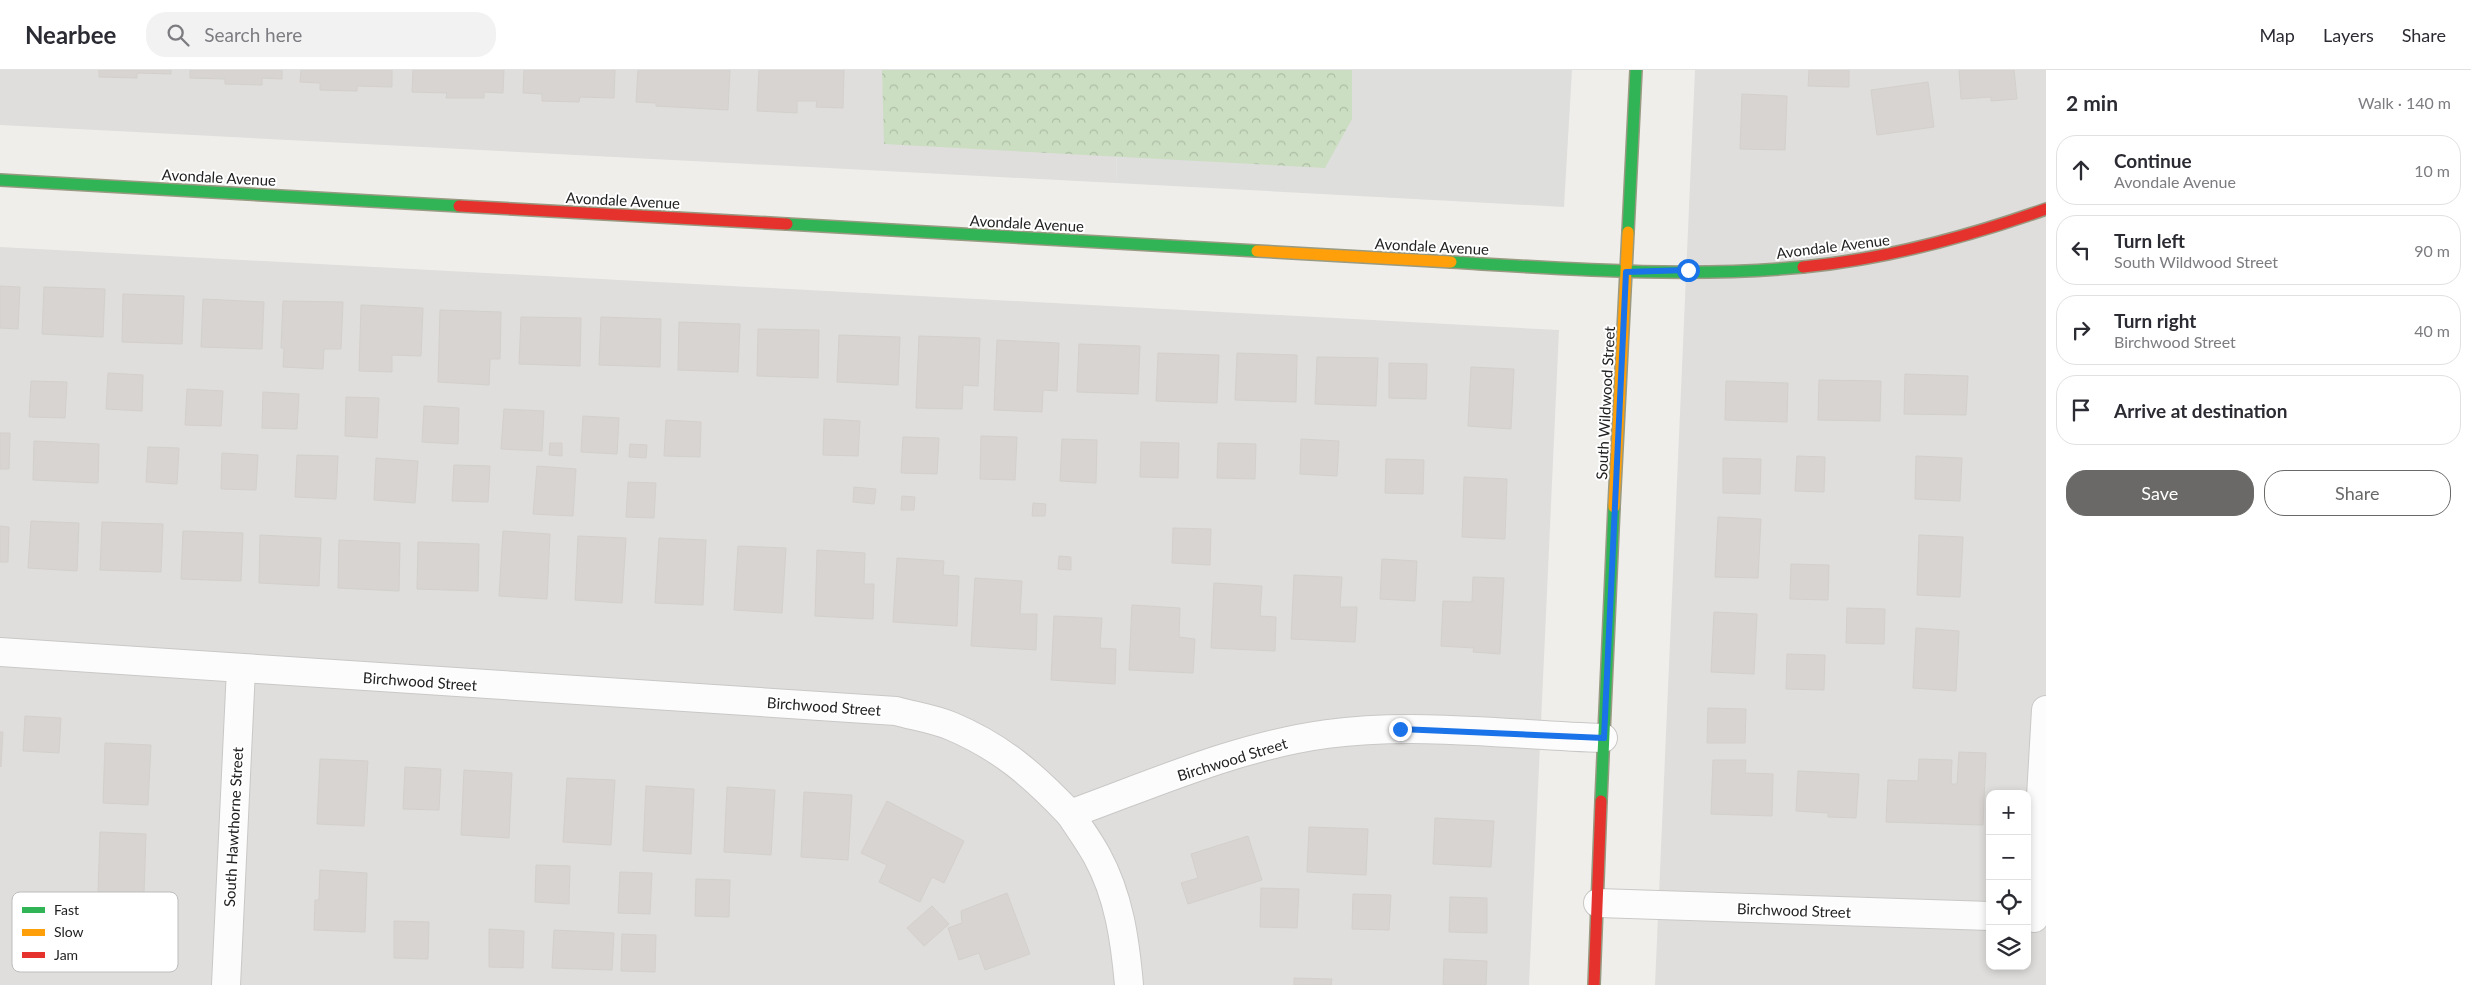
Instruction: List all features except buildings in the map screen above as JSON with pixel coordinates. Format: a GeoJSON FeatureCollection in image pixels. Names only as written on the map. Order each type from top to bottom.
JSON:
{"type":"FeatureCollection","features":[{"type":"Feature","properties":{"kind":"street","name":"South Wildwood Street"},"geometry":{"type":"LineString","coordinates":[[1598,903],[1604,738],[1636,70]]}},
{"type":"Feature","properties":{"kind":"street","name":"Avondale Avenue"},"geometry":{"type":"LineString","coordinates":[[0,180],[1626,272],[1760,269],[1808,266],[1866,259],[1923,248],[1970,235],[2046,209]]}},
{"type":"Feature","properties":{"kind":"street","name":"Birchwood Street"},"geometry":{"type":"LineString","coordinates":[[0,652],[896,711],[950,725],[990,745],[1036,778],[1070,814],[1239,754],[1327,734],[1400,729],[1604,738]]}},
{"type":"Feature","properties":{"kind":"street","name":"South Hawthorne Street"},"geometry":{"type":"LineString","coordinates":[[226,985],[241,669]]}},
{"type":"Feature","properties":{"kind":"street"},"geometry":{"type":"LineString","coordinates":[[2036,918],[2046,710]]}},
{"type":"Feature","properties":{"kind":"street"},"geometry":{"type":"LineString","coordinates":[[1070,814],[1097,857],[1115,898],[1125,942],[1129,985]]}},
{"type":"Feature","properties":{"kind":"street","name":"Birchwood Street"},"geometry":{"type":"LineString","coordinates":[[1598,903],[1986,916]]}},
{"type":"Feature","properties":{"kind":"street"},"geometry":{"type":"LineString","coordinates":[[1594,985],[1598,903]]}},
{"type":"Feature","properties":{"kind":"shaded area"},"geometry":{"type":"Polygon","coordinates":[[[0,70],[1119,70],[1116,183],[0,125],[0,70]]]}},
{"type":"Feature","properties":{"kind":"shaded area"},"geometry":{"type":"Polygon","coordinates":[[[1119,70],[1572,70],[1564,207],[1116,183],[1119,70]]]}},
{"type":"Feature","properties":{"kind":"shaded area"},"geometry":{"type":"Polygon","coordinates":[[[1695,70],[2046,70],[2046,985],[1655,985],[1695,70]]]}},
{"type":"Feature","properties":{"kind":"shaded area"},"geometry":{"type":"Polygon","coordinates":[[[0,247],[1559,330],[1529,985],[0,985],[0,247]]]}},
{"type":"Feature","properties":{"kind":"green space"},"geometry":{"type":"Polygon","coordinates":[[[882,70],[1352,70],[1352,119],[1325,168],[884,144],[882,70]]]}},
{"type":"Feature","properties":{"kind":"traffic: fast"},"geometry":{"type":"LineString","coordinates":[[1628,232],[1636,70]]}},
{"type":"Feature","properties":{"kind":"traffic: fast"},"geometry":{"type":"LineString","coordinates":[[0,180],[459,206]]}},
{"type":"Feature","properties":{"kind":"traffic: fast"},"geometry":{"type":"LineString","coordinates":[[787,224],[1257,251]]}},
{"type":"Feature","properties":{"kind":"traffic: fast"},"geometry":{"type":"LineString","coordinates":[[1451,262],[1583,270],[1671,272],[1715,272],[1803,267]]}},
{"type":"Feature","properties":{"kind":"traffic: fast"},"geometry":{"type":"LineString","coordinates":[[1601,801],[1614,507]]}},
{"type":"Feature","properties":{"kind":"traffic: slow"},"geometry":{"type":"LineString","coordinates":[[1614,507],[1628,232]]}},
{"type":"Feature","properties":{"kind":"traffic: slow"},"geometry":{"type":"LineString","coordinates":[[1257,251],[1451,262]]}},
{"type":"Feature","properties":{"kind":"traffic: jam"},"geometry":{"type":"LineString","coordinates":[[459,206],[787,224]]}},
{"type":"Feature","properties":{"kind":"traffic: jam"},"geometry":{"type":"LineString","coordinates":[[1803,267],[1896,253],[1957,238],[2046,209]]}},
{"type":"Feature","properties":{"kind":"traffic: jam"},"geometry":{"type":"LineString","coordinates":[[1594,985],[1601,801]]}},
{"type":"Feature","properties":{"kind":"route"},"geometry":{"type":"LineString","coordinates":[[1400,729],[1604,738],[1626,272],[1688,270]]}}]}
